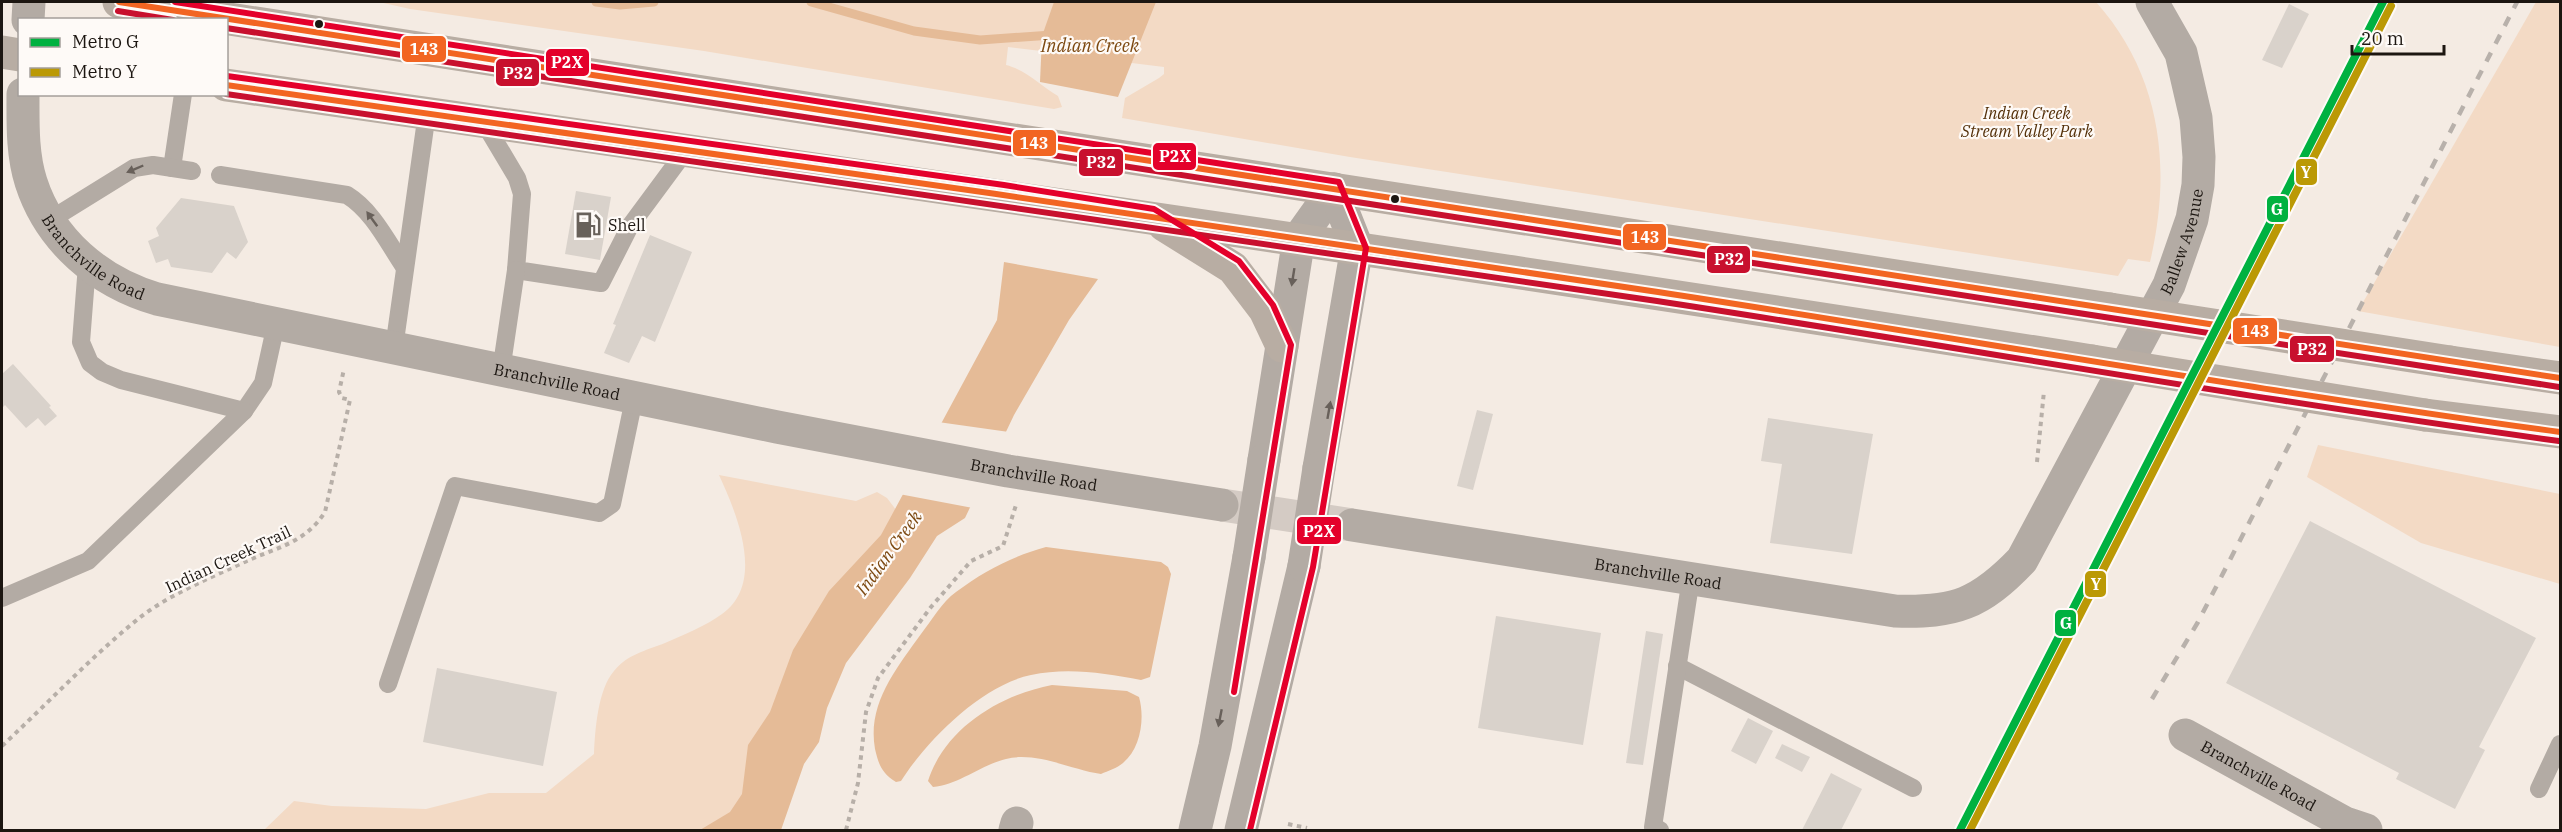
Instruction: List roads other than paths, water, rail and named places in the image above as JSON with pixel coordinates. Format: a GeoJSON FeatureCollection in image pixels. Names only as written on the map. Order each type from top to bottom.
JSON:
{"type":"FeatureCollection","features":[{"type":"Feature","properties":{"kind":"main road"},"geometry":{"type":"LineString","coordinates":[[118,2],[222,10],[1334,189],[2560,378]]}},
{"type":"Feature","properties":{"kind":"main road"},"geometry":{"type":"LineString","coordinates":[[2,52],[18,56]]}},
{"type":"Feature","properties":{"kind":"main road"},"geometry":{"type":"LineString","coordinates":[[228,85],[1299,238],[2425,414],[2560,432]]}},
{"type":"Feature","properties":{"kind":"main road"},"geometry":{"type":"LineString","coordinates":[[1152,218],[1233,268],[1265,310],[1282,346]]}},
{"type":"Feature","properties":{"kind":"street"},"geometry":{"type":"LineString","coordinates":[[28,18],[29,2]]}},
{"type":"Feature","properties":{"kind":"street","name":"Ballew Avenue"},"geometry":{"type":"LineString","coordinates":[[1965,605],[2003,580],[2022,560],[2169,285],[2187,235],[2198,185],[2199,157],[2196,118],[2181,53],[2152,2]]}},
{"type":"Feature","properties":{"kind":"street","name":"Branchville Road"},"geometry":{"type":"LineString","coordinates":[[23,96],[24,143],[30,180],[50,220],[69,247],[87,265],[132,292],[634,399],[1019,473],[1222,504]]}},
{"type":"Feature","properties":{"kind":"street"},"geometry":{"type":"LineString","coordinates":[[1195,831],[1215,746],[1249,557],[1299,238],[1334,189]]}},
{"type":"Feature","properties":{"kind":"street"},"geometry":{"type":"LineString","coordinates":[[1245,828],[1304,566],[1357,247],[1334,189]]}},
{"type":"Feature","properties":{"kind":"street","name":"Branchville Road"},"geometry":{"type":"LineString","coordinates":[[1352,525],[1895,611],[1944,610],[1965,605]]}},
{"type":"Feature","properties":{"kind":"street","name":"Branchville Road"},"geometry":{"type":"LineString","coordinates":[[2185,735],[2351,828]]}},
{"type":"Feature","properties":{"kind":"lane"},"geometry":{"type":"LineString","coordinates":[[172,168],[183,96]]}},
{"type":"Feature","properties":{"kind":"lane"},"geometry":{"type":"LineString","coordinates":[[394,348],[427,113]]}},
{"type":"Feature","properties":{"kind":"lane"},"geometry":{"type":"LineString","coordinates":[[483,121],[518,178],[522,194],[516,270],[501,371]]}},
{"type":"Feature","properties":{"kind":"lane"},"geometry":{"type":"LineString","coordinates":[[516,270],[601,283],[630,226],[687,149]]}},
{"type":"Feature","properties":{"kind":"lane"},"geometry":{"type":"LineString","coordinates":[[50,220],[142,165],[192,171]]}},
{"type":"Feature","properties":{"kind":"lane"},"geometry":{"type":"LineString","coordinates":[[220,176],[347,195],[358,201],[370,216],[405,268]]}},
{"type":"Feature","properties":{"kind":"lane"},"geometry":{"type":"LineString","coordinates":[[87,265],[81,342],[90,363],[102,372],[122,380],[244,411]]}},
{"type":"Feature","properties":{"kind":"lane"},"geometry":{"type":"LineString","coordinates":[[2,598],[88,561],[244,411],[263,383],[276,324]]}},
{"type":"Feature","properties":{"kind":"lane"},"geometry":{"type":"LineString","coordinates":[[388,684],[455,486],[599,513],[612,504],[634,399]]}},
{"type":"Feature","properties":{"kind":"lane"},"geometry":{"type":"LineString","coordinates":[[1660,831],[1653,827],[1691,578]]}},
{"type":"Feature","properties":{"kind":"lane"},"geometry":{"type":"LineString","coordinates":[[1677,666],[1913,788]]}},
{"type":"Feature","properties":{"kind":"lane"},"geometry":{"type":"LineString","coordinates":[[2539,789],[2560,750]]}},
{"type":"Feature","properties":{"kind":"water","name":"Indian Creek"},"geometry":{"type":"Polygon","coordinates":[[[1054,2],[1156,2],[1118,97],[1040,82],[1042,36],[1054,2]]]}},
{"type":"Feature","properties":{"kind":"water"},"geometry":{"type":"Polygon","coordinates":[[[1004,262],[1098,279],[1069,320],[1014,415],[965,518],[937,536],[910,578],[846,663],[827,708],[819,742],[804,764],[781,830],[700,830],[730,812],[742,794],[748,745],[770,712],[793,650],[829,591],[881,535],[997,320],[1004,262]]]}},
{"type":"Feature","properties":{"kind":"water"},"geometry":{"type":"Polygon","coordinates":[[[1046,547],[1161,562],[1168,567],[1171,574],[1150,677],[1141,680],[1100,673],[1058,671],[1031,675],[1012,681],[975,702],[957,716],[925,749],[901,781],[896,782],[884,772],[880,765],[875,749],[874,733],[879,702],[893,674],[951,596],[977,577],[999,565],[1046,547]]]}},
{"type":"Feature","properties":{"kind":"water"},"geometry":{"type":"Polygon","coordinates":[[[1052,685],[1127,691],[1139,697],[1142,714],[1138,741],[1123,763],[1101,774],[1042,759],[1018,757],[997,762],[951,783],[933,787],[928,781],[947,745],[977,717],[1013,697],[1052,685]]]}},
{"type":"Feature","properties":{"kind":"waterway"},"geometry":{"type":"LineString","coordinates":[[596,2],[620,5],[654,2]]}},
{"type":"Feature","properties":{"kind":"waterway"},"geometry":{"type":"LineString","coordinates":[[811,2],[914,31],[980,40],[1052,35]]}},
{"type":"Feature","properties":{"kind":"tunnel"},"geometry":{"type":"LineString","coordinates":[[1222,505],[1352,525]]}},
{"type":"Feature","properties":{"kind":"railway"},"geometry":{"type":"LineString","coordinates":[[2152,699],[2198,622],[2517,2]]}},
{"type":"Feature","properties":{"kind":"metro line","name":"G"},"geometry":{"type":"LineString","coordinates":[[1960,830],[2383,2]]}},
{"type":"Feature","properties":{"kind":"metro line","name":"Y"},"geometry":{"type":"LineString","coordinates":[[1970,830],[2391,6]]}},
{"type":"Feature","properties":{"kind":"place","name":"Shell"},"geometry":{"type":"Point","coordinates":[588,225]}},
{"type":"Feature","properties":{"kind":"park label","name":"Indian Creek Stream Valley Park"},"geometry":{"type":"Point","coordinates":[2027,122]}}]}
